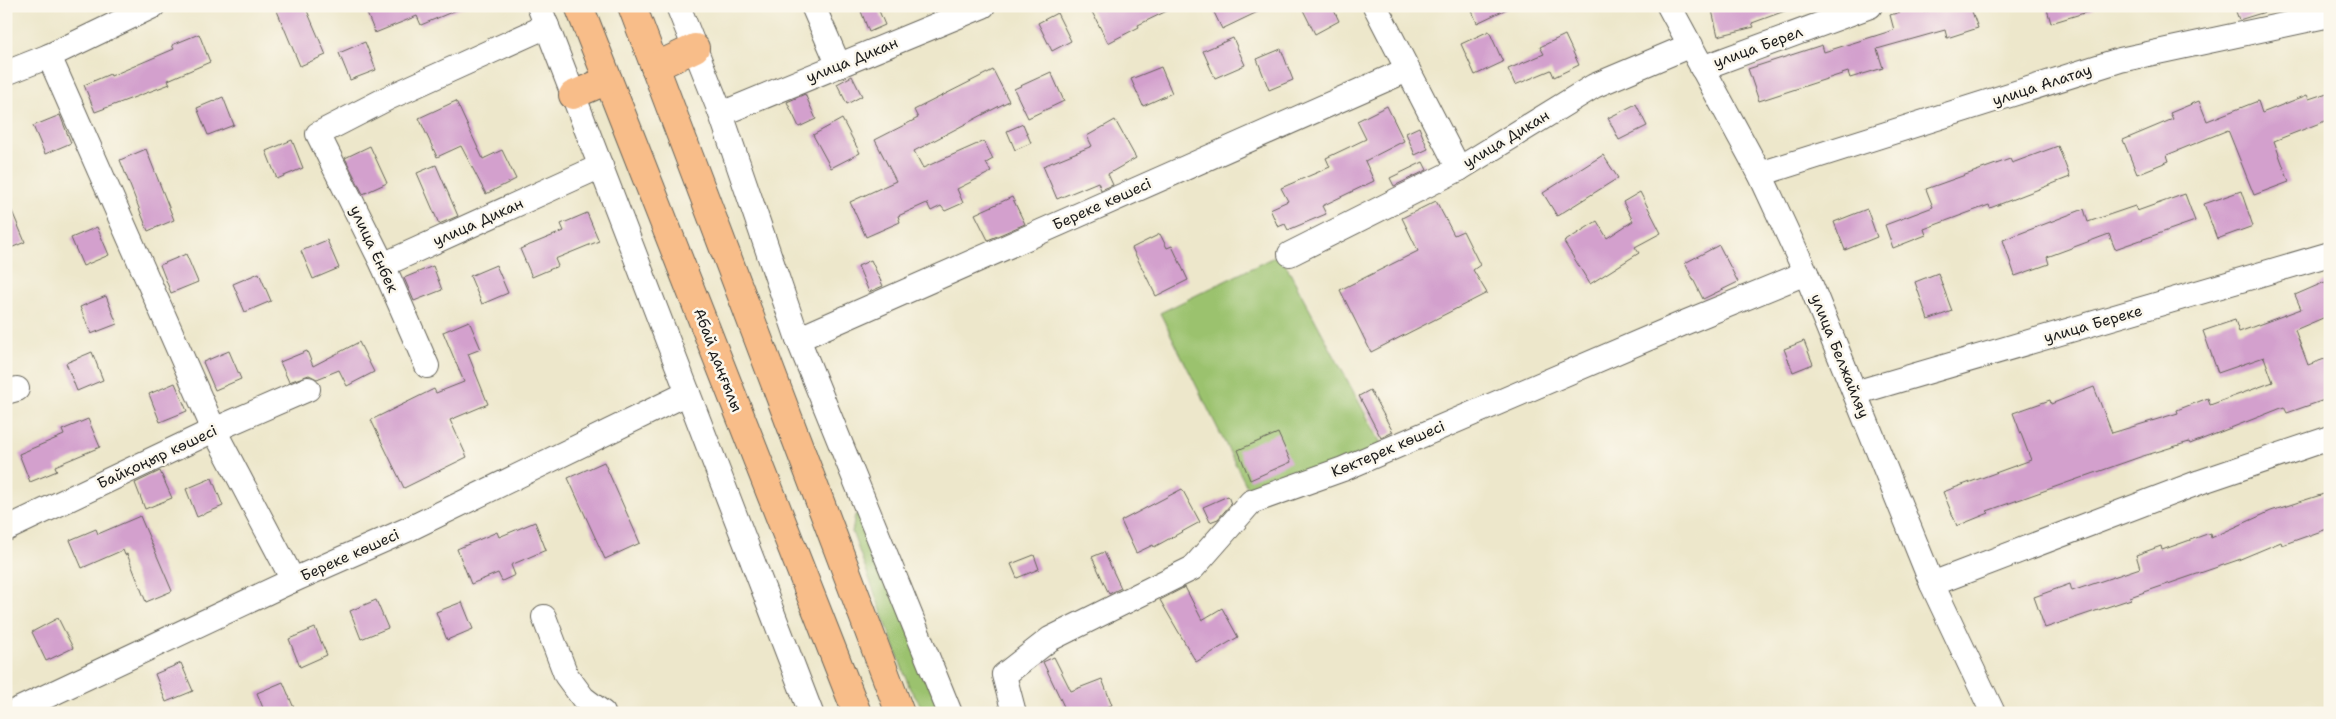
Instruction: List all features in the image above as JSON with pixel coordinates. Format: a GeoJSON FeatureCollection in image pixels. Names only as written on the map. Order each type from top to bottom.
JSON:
{"type":"FeatureCollection","features":[{"type":"Feature","properties":{"kind":"main road","name":"Абай даңғылы"},"geometry":{"type":"LineString","coordinates":[[579,6],[856,713]]}},
{"type":"Feature","properties":{"kind":"main road"},"geometry":{"type":"LineString","coordinates":[[632,6],[900,713]]}},
{"type":"Feature","properties":{"kind":"main road"},"geometry":{"type":"LineString","coordinates":[[655,67],[695,48]]}},
{"type":"Feature","properties":{"kind":"main road"},"geometry":{"type":"LineString","coordinates":[[573,95],[608,80]]}},
{"type":"Feature","properties":{"kind":"street"},"geometry":{"type":"LineString","coordinates":[[6,73],[49,56],[153,6]]}},
{"type":"Feature","properties":{"kind":"street"},"geometry":{"type":"LineString","coordinates":[[678,6],[721,114],[798,338],[950,713]]}},
{"type":"Feature","properties":{"kind":"street"},"geometry":{"type":"LineString","coordinates":[[813,6],[839,66]]}},
{"type":"Feature","properties":{"kind":"street","name":"улица Дикан"},"geometry":{"type":"LineString","coordinates":[[721,114],[983,6]]}},
{"type":"Feature","properties":{"kind":"street","name":"улица Дикан"},"geometry":{"type":"LineString","coordinates":[[1374,6],[1459,169],[1594,86],[1690,45]]}},
{"type":"Feature","properties":{"kind":"street","name":"улица Белжайляу"},"geometry":{"type":"LineString","coordinates":[[1669,6],[1760,174],[1806,273],[1932,584],[1994,713]]}},
{"type":"Feature","properties":{"kind":"street","name":"улица Берел"},"geometry":{"type":"LineString","coordinates":[[1702,68],[1870,6]]}},
{"type":"Feature","properties":{"kind":"street","name":"улица Алатау"},"geometry":{"type":"LineString","coordinates":[[1760,174],[2120,60],[2330,15]]}},
{"type":"Feature","properties":{"kind":"street"},"geometry":{"type":"LineString","coordinates":[[543,16],[811,713]]}},
{"type":"Feature","properties":{"kind":"street","name":"улица Енбек"},"geometry":{"type":"LineString","coordinates":[[426,366],[384,265],[318,134],[543,16]]}},
{"type":"Feature","properties":{"kind":"street"},"geometry":{"type":"LineString","coordinates":[[49,56],[214,430],[293,580]]}},
{"type":"Feature","properties":{"kind":"street","name":"Береке көшесі"},"geometry":{"type":"LineString","coordinates":[[798,338],[1407,70]]}},
{"type":"Feature","properties":{"kind":"street","name":"улица Дикан"},"geometry":{"type":"LineString","coordinates":[[384,265],[601,166]]}},
{"type":"Feature","properties":{"kind":"street"},"geometry":{"type":"LineString","coordinates":[[1290,254],[1459,169]]}},
{"type":"Feature","properties":{"kind":"street","name":"улица Береке"},"geometry":{"type":"LineString","coordinates":[[1856,393],[2330,254]]}},
{"type":"Feature","properties":{"kind":"street","name":"Көктерек көшесі"},"geometry":{"type":"LineString","coordinates":[[1014,713],[1004,675],[1050,639],[1193,568],[1251,502],[1343,469],[1684,323],[1806,273]]}},
{"type":"Feature","properties":{"kind":"street","name":"Байқоңыр көшесі"},"geometry":{"type":"LineString","coordinates":[[6,528],[308,388]]}},
{"type":"Feature","properties":{"kind":"street","name":"Береке көшесі"},"geometry":{"type":"LineString","coordinates":[[11,713],[293,580],[411,528],[688,393]]}},
{"type":"Feature","properties":{"kind":"street"},"geometry":{"type":"LineString","coordinates":[[1932,584],[2200,482],[2330,438]]}},
{"type":"Feature","properties":{"kind":"street"},"geometry":{"type":"LineString","coordinates":[[544,617],[566,675],[583,698],[603,713]]}},
{"type":"Feature","properties":{"kind":"green space"},"geometry":{"type":"Polygon","coordinates":[[[1280,254],[1384,449],[1251,495],[1160,313],[1280,254]]]}},
{"type":"Feature","properties":{"kind":"green space"},"geometry":{"type":"Polygon","coordinates":[[[861,514],[942,713],[926,713],[910,689],[852,532],[855,515],[861,514]]]}},
{"type":"Feature","properties":{"kind":"building"},"geometry":{"type":"Polygon","coordinates":[[[275,6],[305,6],[326,55],[300,66],[275,6]]]}},
{"type":"Feature","properties":{"kind":"building"},"geometry":{"type":"Polygon","coordinates":[[[364,6],[466,6],[421,25],[417,16],[375,33],[364,6]]]}},
{"type":"Feature","properties":{"kind":"building"},"geometry":{"type":"Polygon","coordinates":[[[859,6],[877,6],[885,25],[869,32],[859,6]]]}},
{"type":"Feature","properties":{"kind":"building"},"geometry":{"type":"Polygon","coordinates":[[[1089,6],[1177,6],[1138,25],[1139,27],[1108,43],[1089,6]]]}},
{"type":"Feature","properties":{"kind":"building"},"geometry":{"type":"Polygon","coordinates":[[[1211,6],[1270,6],[1222,29],[1211,6]]]}},
{"type":"Feature","properties":{"kind":"building"},"geometry":{"type":"Polygon","coordinates":[[[1301,6],[1332,6],[1339,21],[1315,34],[1301,6]]]}},
{"type":"Feature","properties":{"kind":"building"},"geometry":{"type":"Polygon","coordinates":[[[1470,6],[1513,6],[1477,23],[1470,6]]]}},
{"type":"Feature","properties":{"kind":"building"},"geometry":{"type":"Polygon","coordinates":[[[1711,6],[1793,6],[1793,8],[1752,23],[1754,27],[1718,36],[1711,6]]]}},
{"type":"Feature","properties":{"kind":"building"},"geometry":{"type":"Polygon","coordinates":[[[1921,6],[1924,12],[1942,6],[1970,6],[1978,28],[1947,38],[1945,30],[1877,49],[1883,68],[1850,78],[1848,72],[1759,101],[1748,69],[1822,45],[1824,52],[1894,30],[1890,15],[1921,6]]]}},
{"type":"Feature","properties":{"kind":"building"},"geometry":{"type":"Polygon","coordinates":[[[2046,6],[2093,6],[2094,10],[2051,23],[2046,6]]]}},
{"type":"Feature","properties":{"kind":"building"},"geometry":{"type":"Polygon","coordinates":[[[2234,6],[2274,6],[2275,9],[2239,20],[2234,6]]]}},
{"type":"Feature","properties":{"kind":"building"},"geometry":{"type":"Polygon","coordinates":[[[1057,13],[1071,41],[1052,51],[1038,23],[1057,13]]]}},
{"type":"Feature","properties":{"kind":"building"},"geometry":{"type":"Polygon","coordinates":[[[1489,31],[1503,62],[1475,75],[1461,44],[1489,31]]]}},
{"type":"Feature","properties":{"kind":"building"},"geometry":{"type":"Polygon","coordinates":[[[199,34],[210,62],[168,80],[170,84],[95,112],[84,85],[110,74],[111,76],[174,49],[172,45],[199,34]]]}},
{"type":"Feature","properties":{"kind":"building"},"geometry":{"type":"Polygon","coordinates":[[[1565,35],[1579,65],[1554,77],[1551,70],[1515,85],[1508,69],[1544,54],[1540,47],[1565,35]]]}},
{"type":"Feature","properties":{"kind":"building"},"geometry":{"type":"Polygon","coordinates":[[[1233,38],[1245,65],[1215,78],[1203,51],[1233,38]]]}},
{"type":"Feature","properties":{"kind":"building"},"geometry":{"type":"Polygon","coordinates":[[[365,42],[376,70],[350,80],[339,53],[365,42]]]}},
{"type":"Feature","properties":{"kind":"building"},"geometry":{"type":"Polygon","coordinates":[[[1281,49],[1293,80],[1269,90],[1257,59],[1281,49]]]}},
{"type":"Feature","properties":{"kind":"building"},"geometry":{"type":"Polygon","coordinates":[[[1161,67],[1172,93],[1143,106],[1131,79],[1161,67]]]}},
{"type":"Feature","properties":{"kind":"building"},"geometry":{"type":"Polygon","coordinates":[[[993,70],[1009,101],[914,151],[923,168],[984,141],[993,159],[986,163],[991,172],[957,189],[963,203],[945,211],[941,206],[931,211],[927,203],[898,216],[900,222],[866,237],[850,202],[896,181],[875,140],[918,118],[914,110],[993,70]]]}},
{"type":"Feature","properties":{"kind":"building"},"geometry":{"type":"Polygon","coordinates":[[[1051,72],[1064,101],[1028,118],[1014,89],[1051,72]]]}},
{"type":"Feature","properties":{"kind":"building"},"geometry":{"type":"Polygon","coordinates":[[[852,76],[862,96],[847,104],[837,84],[852,76]]]}},
{"type":"Feature","properties":{"kind":"building"},"geometry":{"type":"Polygon","coordinates":[[[2330,92],[2330,119],[2274,141],[2289,182],[2254,195],[2228,130],[2167,155],[2169,161],[2137,174],[2123,140],[2173,119],[2170,113],[2199,101],[2207,121],[2258,101],[2262,113],[2307,95],[2309,99],[2330,92]]]}},
{"type":"Feature","properties":{"kind":"building"},"geometry":{"type":"Polygon","coordinates":[[[805,94],[816,119],[799,127],[787,102],[805,94]]]}},
{"type":"Feature","properties":{"kind":"building"},"geometry":{"type":"Polygon","coordinates":[[[223,97],[234,125],[208,135],[197,108],[223,97]]]}},
{"type":"Feature","properties":{"kind":"building"},"geometry":{"type":"Polygon","coordinates":[[[456,101],[483,159],[502,150],[516,179],[486,194],[461,146],[437,157],[419,118],[456,101]]]}},
{"type":"Feature","properties":{"kind":"building"},"geometry":{"type":"Polygon","coordinates":[[[1636,104],[1647,126],[1619,140],[1608,118],[1636,104]]]}},
{"type":"Feature","properties":{"kind":"building"},"geometry":{"type":"Polygon","coordinates":[[[1387,106],[1404,141],[1365,161],[1374,181],[1322,206],[1326,214],[1288,230],[1285,224],[1278,227],[1270,209],[1288,201],[1281,188],[1330,167],[1326,158],[1366,139],[1357,121],[1387,106]]]}},
{"type":"Feature","properties":{"kind":"building"},"geometry":{"type":"Polygon","coordinates":[[[60,115],[71,143],[45,154],[33,126],[60,115]]]}},
{"type":"Feature","properties":{"kind":"building"},"geometry":{"type":"Polygon","coordinates":[[[842,119],[860,153],[831,168],[813,135],[842,119]]]}},
{"type":"Feature","properties":{"kind":"building"},"geometry":{"type":"Polygon","coordinates":[[[1115,120],[1136,158],[1108,174],[1113,185],[1101,190],[1098,182],[1057,199],[1043,166],[1092,146],[1087,136],[1115,120]]]}},
{"type":"Feature","properties":{"kind":"building"},"geometry":{"type":"Polygon","coordinates":[[[1023,124],[1031,143],[1015,150],[1007,131],[1023,124]]]}},
{"type":"Feature","properties":{"kind":"building"},"geometry":{"type":"Polygon","coordinates":[[[1419,127],[1428,149],[1415,155],[1406,133],[1419,127]]]}},
{"type":"Feature","properties":{"kind":"building"},"geometry":{"type":"Polygon","coordinates":[[[292,140],[303,168],[277,179],[266,151],[292,140]]]}},
{"type":"Feature","properties":{"kind":"building"},"geometry":{"type":"Polygon","coordinates":[[[370,146],[387,183],[363,194],[345,158],[370,146]]]}},
{"type":"Feature","properties":{"kind":"building"},"geometry":{"type":"Polygon","coordinates":[[[2058,146],[2070,177],[1990,208],[1989,205],[1924,229],[1926,235],[1893,248],[1885,225],[1933,207],[1926,189],[2010,159],[2012,163],[2058,146]]]}},
{"type":"Feature","properties":{"kind":"building"},"geometry":{"type":"Polygon","coordinates":[[[146,149],[174,220],[148,231],[120,160],[146,149]]]}},
{"type":"Feature","properties":{"kind":"building"},"geometry":{"type":"Polygon","coordinates":[[[1603,155],[1618,178],[1557,216],[1543,193],[1603,155]]]}},
{"type":"Feature","properties":{"kind":"building"},"geometry":{"type":"Polygon","coordinates":[[[1423,162],[1427,170],[1394,186],[1390,178],[1423,162]]]}},
{"type":"Feature","properties":{"kind":"building"},"geometry":{"type":"Polygon","coordinates":[[[436,165],[458,216],[439,224],[417,173],[436,165]]]}},
{"type":"Feature","properties":{"kind":"building"},"geometry":{"type":"Polygon","coordinates":[[[2241,191],[2253,226],[2217,239],[2204,204],[2241,191]]]}},
{"type":"Feature","properties":{"kind":"building"},"geometry":{"type":"Polygon","coordinates":[[[1640,192],[1661,233],[1635,247],[1639,253],[1590,284],[1564,242],[1597,221],[1607,238],[1633,221],[1623,202],[1640,192]]]}},
{"type":"Feature","properties":{"kind":"building"},"geometry":{"type":"Polygon","coordinates":[[[2185,194],[2195,221],[2115,249],[2109,234],[2047,257],[2049,264],[2015,276],[2003,240],[2084,209],[2088,222],[2135,206],[2137,211],[2185,194]]]}},
{"type":"Feature","properties":{"kind":"building"},"geometry":{"type":"Polygon","coordinates":[[[6,197],[25,242],[6,250],[6,197]]]}},
{"type":"Feature","properties":{"kind":"building"},"geometry":{"type":"Polygon","coordinates":[[[1012,197],[1025,224],[988,240],[975,214],[1012,197]]]}},
{"type":"Feature","properties":{"kind":"building"},"geometry":{"type":"Polygon","coordinates":[[[1436,201],[1454,235],[1463,231],[1480,265],[1473,270],[1487,293],[1371,352],[1340,290],[1418,251],[1402,218],[1436,201]]]}},
{"type":"Feature","properties":{"kind":"building"},"geometry":{"type":"Polygon","coordinates":[[[1867,209],[1877,237],[1845,250],[1834,222],[1867,209]]]}},
{"type":"Feature","properties":{"kind":"building"},"geometry":{"type":"Polygon","coordinates":[[[587,213],[599,241],[555,259],[558,266],[532,277],[520,249],[564,231],[561,224],[587,213]]]}},
{"type":"Feature","properties":{"kind":"building"},"geometry":{"type":"Polygon","coordinates":[[[97,227],[109,255],[83,266],[71,238],[97,227]]]}},
{"type":"Feature","properties":{"kind":"building"},"geometry":{"type":"Polygon","coordinates":[[[1160,234],[1167,248],[1172,246],[1188,280],[1156,296],[1132,248],[1160,234]]]}},
{"type":"Feature","properties":{"kind":"building"},"geometry":{"type":"Polygon","coordinates":[[[327,240],[339,268],[313,279],[301,251],[327,240]]]}},
{"type":"Feature","properties":{"kind":"building"},"geometry":{"type":"Polygon","coordinates":[[[1719,245],[1738,282],[1703,299],[1685,263],[1719,245]]]}},
{"type":"Feature","properties":{"kind":"building"},"geometry":{"type":"Polygon","coordinates":[[[186,254],[198,282],[171,293],[160,265],[186,254]]]}},
{"type":"Feature","properties":{"kind":"building"},"geometry":{"type":"Polygon","coordinates":[[[871,260],[883,286],[869,292],[858,266],[871,260]]]}},
{"type":"Feature","properties":{"kind":"building"},"geometry":{"type":"Polygon","coordinates":[[[496,265],[508,293],[482,304],[470,276],[496,265]]]}},
{"type":"Feature","properties":{"kind":"building"},"geometry":{"type":"Polygon","coordinates":[[[433,266],[442,290],[414,301],[404,278],[433,266]]]}},
{"type":"Feature","properties":{"kind":"building"},"geometry":{"type":"Polygon","coordinates":[[[259,273],[271,301],[245,312],[233,284],[259,273]]]}},
{"type":"Feature","properties":{"kind":"building"},"geometry":{"type":"Polygon","coordinates":[[[1938,273],[1952,311],[1928,320],[1915,282],[1938,273]]]}},
{"type":"Feature","properties":{"kind":"building"},"geometry":{"type":"Polygon","coordinates":[[[2325,282],[2330,293],[2330,315],[2295,330],[2308,365],[2330,357],[2330,398],[2287,413],[2284,407],[2190,444],[2189,442],[2140,457],[1987,511],[1989,513],[1957,526],[1943,492],[2031,460],[2013,413],[2050,400],[2051,404],[2094,387],[2112,433],[2178,413],[2177,410],[2208,398],[2210,405],[2273,382],[2264,357],[2218,373],[2203,331],[2235,320],[2239,332],[2301,309],[2295,295],[2325,282]]]}},
{"type":"Feature","properties":{"kind":"building"},"geometry":{"type":"Polygon","coordinates":[[[106,296],[117,324],[91,334],[80,307],[106,296]]]}},
{"type":"Feature","properties":{"kind":"building"},"geometry":{"type":"Polygon","coordinates":[[[469,321],[481,349],[468,354],[488,404],[450,420],[467,457],[404,488],[371,420],[434,389],[436,393],[464,382],[443,332],[469,321]]]}},
{"type":"Feature","properties":{"kind":"building"},"geometry":{"type":"Polygon","coordinates":[[[1804,341],[1813,364],[1793,372],[1784,349],[1804,341]]]}},
{"type":"Feature","properties":{"kind":"building"},"geometry":{"type":"Polygon","coordinates":[[[359,342],[374,372],[347,386],[339,370],[317,379],[309,375],[289,382],[280,362],[307,351],[313,366],[359,342]]]}},
{"type":"Feature","properties":{"kind":"building"},"geometry":{"type":"Polygon","coordinates":[[[229,351],[241,379],[215,390],[203,362],[229,351]]]}},
{"type":"Feature","properties":{"kind":"building"},"geometry":{"type":"Polygon","coordinates":[[[92,352],[103,380],[77,391],[66,363],[92,352]]]}},
{"type":"Feature","properties":{"kind":"building"},"geometry":{"type":"Polygon","coordinates":[[[175,383],[187,411],[160,422],[149,394],[175,383]]]}},
{"type":"Feature","properties":{"kind":"building"},"geometry":{"type":"Polygon","coordinates":[[[1370,390],[1393,432],[1381,438],[1359,396],[1370,390]]]}},
{"type":"Feature","properties":{"kind":"building"},"geometry":{"type":"Polygon","coordinates":[[[88,419],[100,447],[55,466],[57,471],[30,482],[19,454],[64,435],[62,430],[88,419]]]}},
{"type":"Feature","properties":{"kind":"building"},"geometry":{"type":"Polygon","coordinates":[[[1278,433],[1291,462],[1250,480],[1238,450],[1278,433]]]}},
{"type":"Feature","properties":{"kind":"building"},"geometry":{"type":"Polygon","coordinates":[[[604,462],[640,543],[605,559],[568,478],[604,462]]]}},
{"type":"Feature","properties":{"kind":"building"},"geometry":{"type":"Polygon","coordinates":[[[160,471],[172,498],[145,509],[135,483],[160,471]]]}},
{"type":"Feature","properties":{"kind":"building"},"geometry":{"type":"Polygon","coordinates":[[[212,478],[223,506],[197,517],[186,489],[212,478]]]}},
{"type":"Feature","properties":{"kind":"building"},"geometry":{"type":"Polygon","coordinates":[[[1182,489],[1200,522],[1154,547],[1153,545],[1136,553],[1121,521],[1182,489]]]}},
{"type":"Feature","properties":{"kind":"building"},"geometry":{"type":"Polygon","coordinates":[[[2330,492],[2330,528],[2282,545],[2281,542],[2238,560],[2130,597],[2131,599],[2045,628],[2034,597],[2070,584],[2072,591],[2140,568],[2136,555],[2161,546],[2162,550],[2210,533],[2211,538],[2271,511],[2330,492]]]}},
{"type":"Feature","properties":{"kind":"building"},"geometry":{"type":"Polygon","coordinates":[[[1228,496],[1231,504],[1218,519],[1210,522],[1203,507],[1228,496]]]}},
{"type":"Feature","properties":{"kind":"building"},"geometry":{"type":"Polygon","coordinates":[[[140,516],[172,591],[146,602],[127,554],[125,555],[123,550],[82,568],[70,540],[96,529],[98,534],[140,516]]]}},
{"type":"Feature","properties":{"kind":"building"},"geometry":{"type":"Polygon","coordinates":[[[535,522],[546,550],[511,565],[515,575],[502,581],[498,573],[471,584],[457,549],[497,532],[499,537],[535,522]]]}},
{"type":"Feature","properties":{"kind":"building"},"geometry":{"type":"Polygon","coordinates":[[[1104,552],[1121,588],[1109,594],[1092,557],[1104,552]]]}},
{"type":"Feature","properties":{"kind":"building"},"geometry":{"type":"Polygon","coordinates":[[[1034,555],[1039,569],[1017,578],[1011,564],[1034,555]]]}},
{"type":"Feature","properties":{"kind":"building"},"geometry":{"type":"Polygon","coordinates":[[[1185,587],[1202,620],[1222,608],[1238,637],[1196,662],[1160,600],[1185,587]]]}},
{"type":"Feature","properties":{"kind":"building"},"geometry":{"type":"Polygon","coordinates":[[[376,600],[388,628],[361,639],[350,611],[376,600]]]}},
{"type":"Feature","properties":{"kind":"building"},"geometry":{"type":"Polygon","coordinates":[[[462,602],[473,629],[447,640],[436,612],[462,602]]]}},
{"type":"Feature","properties":{"kind":"building"},"geometry":{"type":"Polygon","coordinates":[[[58,618],[73,648],[46,661],[32,632],[58,618]]]}},
{"type":"Feature","properties":{"kind":"building"},"geometry":{"type":"Polygon","coordinates":[[[315,628],[327,655],[300,667],[289,639],[315,628]]]}},
{"type":"Feature","properties":{"kind":"building"},"geometry":{"type":"Polygon","coordinates":[[[1054,657],[1071,691],[1102,679],[1112,705],[1091,713],[1067,713],[1043,662],[1054,657]]]}},
{"type":"Feature","properties":{"kind":"building"},"geometry":{"type":"Polygon","coordinates":[[[181,663],[193,691],[166,702],[155,674],[181,663]]]}},
{"type":"Feature","properties":{"kind":"building"},"geometry":{"type":"Polygon","coordinates":[[[283,682],[296,713],[265,713],[257,693],[283,682]]]}}]}
